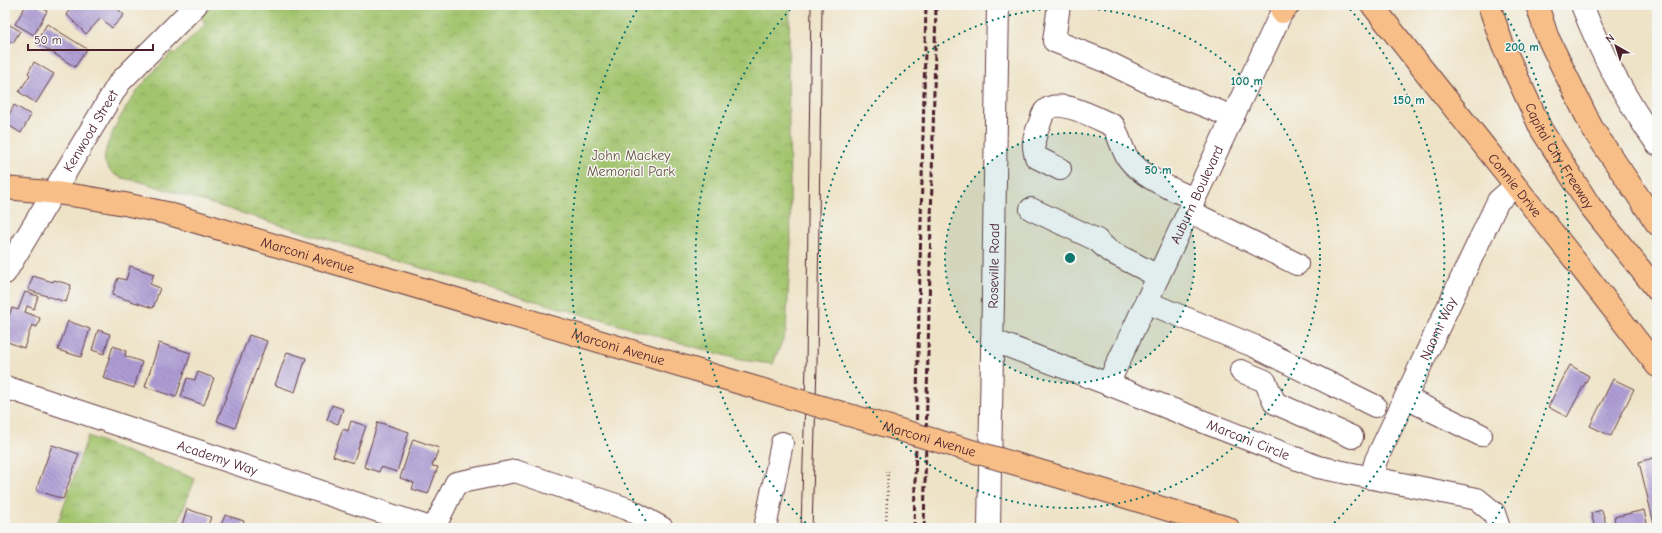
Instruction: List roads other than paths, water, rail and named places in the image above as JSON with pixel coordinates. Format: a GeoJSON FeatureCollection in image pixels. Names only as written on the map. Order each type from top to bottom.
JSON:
{"type":"FeatureCollection","features":[{"type":"Feature","properties":{"kind":"main road","name":"Connie Drive"},"geometry":{"type":"LineString","coordinates":[[1372,5],[1657,366]]}},
{"type":"Feature","properties":{"kind":"main road","name":"Capital City Freeway"},"geometry":{"type":"LineString","coordinates":[[1489,5],[1503,46],[1541,129],[1590,206],[1657,290]]}},
{"type":"Feature","properties":{"kind":"main road"},"geometry":{"type":"LineString","coordinates":[[1537,5],[1547,36],[1592,128],[1657,224]]}},
{"type":"Feature","properties":{"kind":"main road","name":"Marconi Avenue"},"geometry":{"type":"LineString","coordinates":[[5,188],[54,191],[113,201],[166,213],[1228,528]]}},
{"type":"Feature","properties":{"kind":"street","name":"Kenwood Street"},"geometry":{"type":"LineString","coordinates":[[5,273],[119,83],[196,5]]}},
{"type":"Feature","properties":{"kind":"street","name":"Roseville Road"},"geometry":{"type":"LineString","coordinates":[[989,528],[998,5]]}},
{"type":"Feature","properties":{"kind":"street"},"geometry":{"type":"LineString","coordinates":[[1059,5],[1054,41],[1105,61],[1160,88],[1233,117]]}},
{"type":"Feature","properties":{"kind":"street"},"geometry":{"type":"LineString","coordinates":[[1582,5],[1600,48],[1616,80],[1657,144]]}},
{"type":"Feature","properties":{"kind":"street","name":"Auburn Boulevard"},"geometry":{"type":"LineString","coordinates":[[1108,384],[1285,7]]}},
{"type":"Feature","properties":{"kind":"street"},"geometry":{"type":"LineString","coordinates":[[1060,169],[1036,157],[1032,145],[1045,111],[1052,106],[1057,105],[1073,108],[1114,126],[1124,147],[1124,152],[1142,173],[1191,205],[1297,264]]}},
{"type":"Feature","properties":{"kind":"street","name":"Naomi Way"},"geometry":{"type":"LineString","coordinates":[[1371,478],[1376,460],[1498,201],[1515,186]]}},
{"type":"Feature","properties":{"kind":"street"},"geometry":{"type":"LineString","coordinates":[[1031,209],[1097,240],[1108,251],[1158,276]]}},
{"type":"Feature","properties":{"kind":"street"},"geometry":{"type":"LineString","coordinates":[[1146,302],[1254,346],[1375,406]]}},
{"type":"Feature","properties":{"kind":"street","name":"Marconi Circle"},"geometry":{"type":"LineString","coordinates":[[992,340],[1108,384],[1295,460],[1318,467],[1477,499],[1494,513],[1499,528]]}},
{"type":"Feature","properties":{"kind":"street"},"geometry":{"type":"LineString","coordinates":[[1265,381],[1276,358]]}},
{"type":"Feature","properties":{"kind":"street"},"geometry":{"type":"LineString","coordinates":[[1241,371],[1265,381],[1275,403],[1352,436]]}},
{"type":"Feature","properties":{"kind":"street","name":"Academy Way"},"geometry":{"type":"LineString","coordinates":[[5,387],[430,528]]}},
{"type":"Feature","properties":{"kind":"street"},"geometry":{"type":"LineString","coordinates":[[1406,398],[1480,435]]}},
{"type":"Feature","properties":{"kind":"street"},"geometry":{"type":"LineString","coordinates":[[765,528],[782,443]]}},
{"type":"Feature","properties":{"kind":"street"},"geometry":{"type":"LineString","coordinates":[[434,528],[456,483],[515,471],[628,509],[662,528]]}},
{"type":"Feature","properties":{"kind":"tram line"},"geometry":{"type":"LineString","coordinates":[[801,528],[806,365],[811,5]]}},
{"type":"Feature","properties":{"kind":"tram line"},"geometry":{"type":"LineString","coordinates":[[812,528],[817,365],[822,5]]}},
{"type":"Feature","properties":{"kind":"railway"},"geometry":{"type":"LineString","coordinates":[[914,528],[926,5]]}},
{"type":"Feature","properties":{"kind":"railway"},"geometry":{"type":"LineString","coordinates":[[924,528],[936,5]]}},
{"type":"Feature","properties":{"kind":"park label","name":"John Mackey Memorial Park"},"geometry":{"type":"Point","coordinates":[631,164]}}]}
